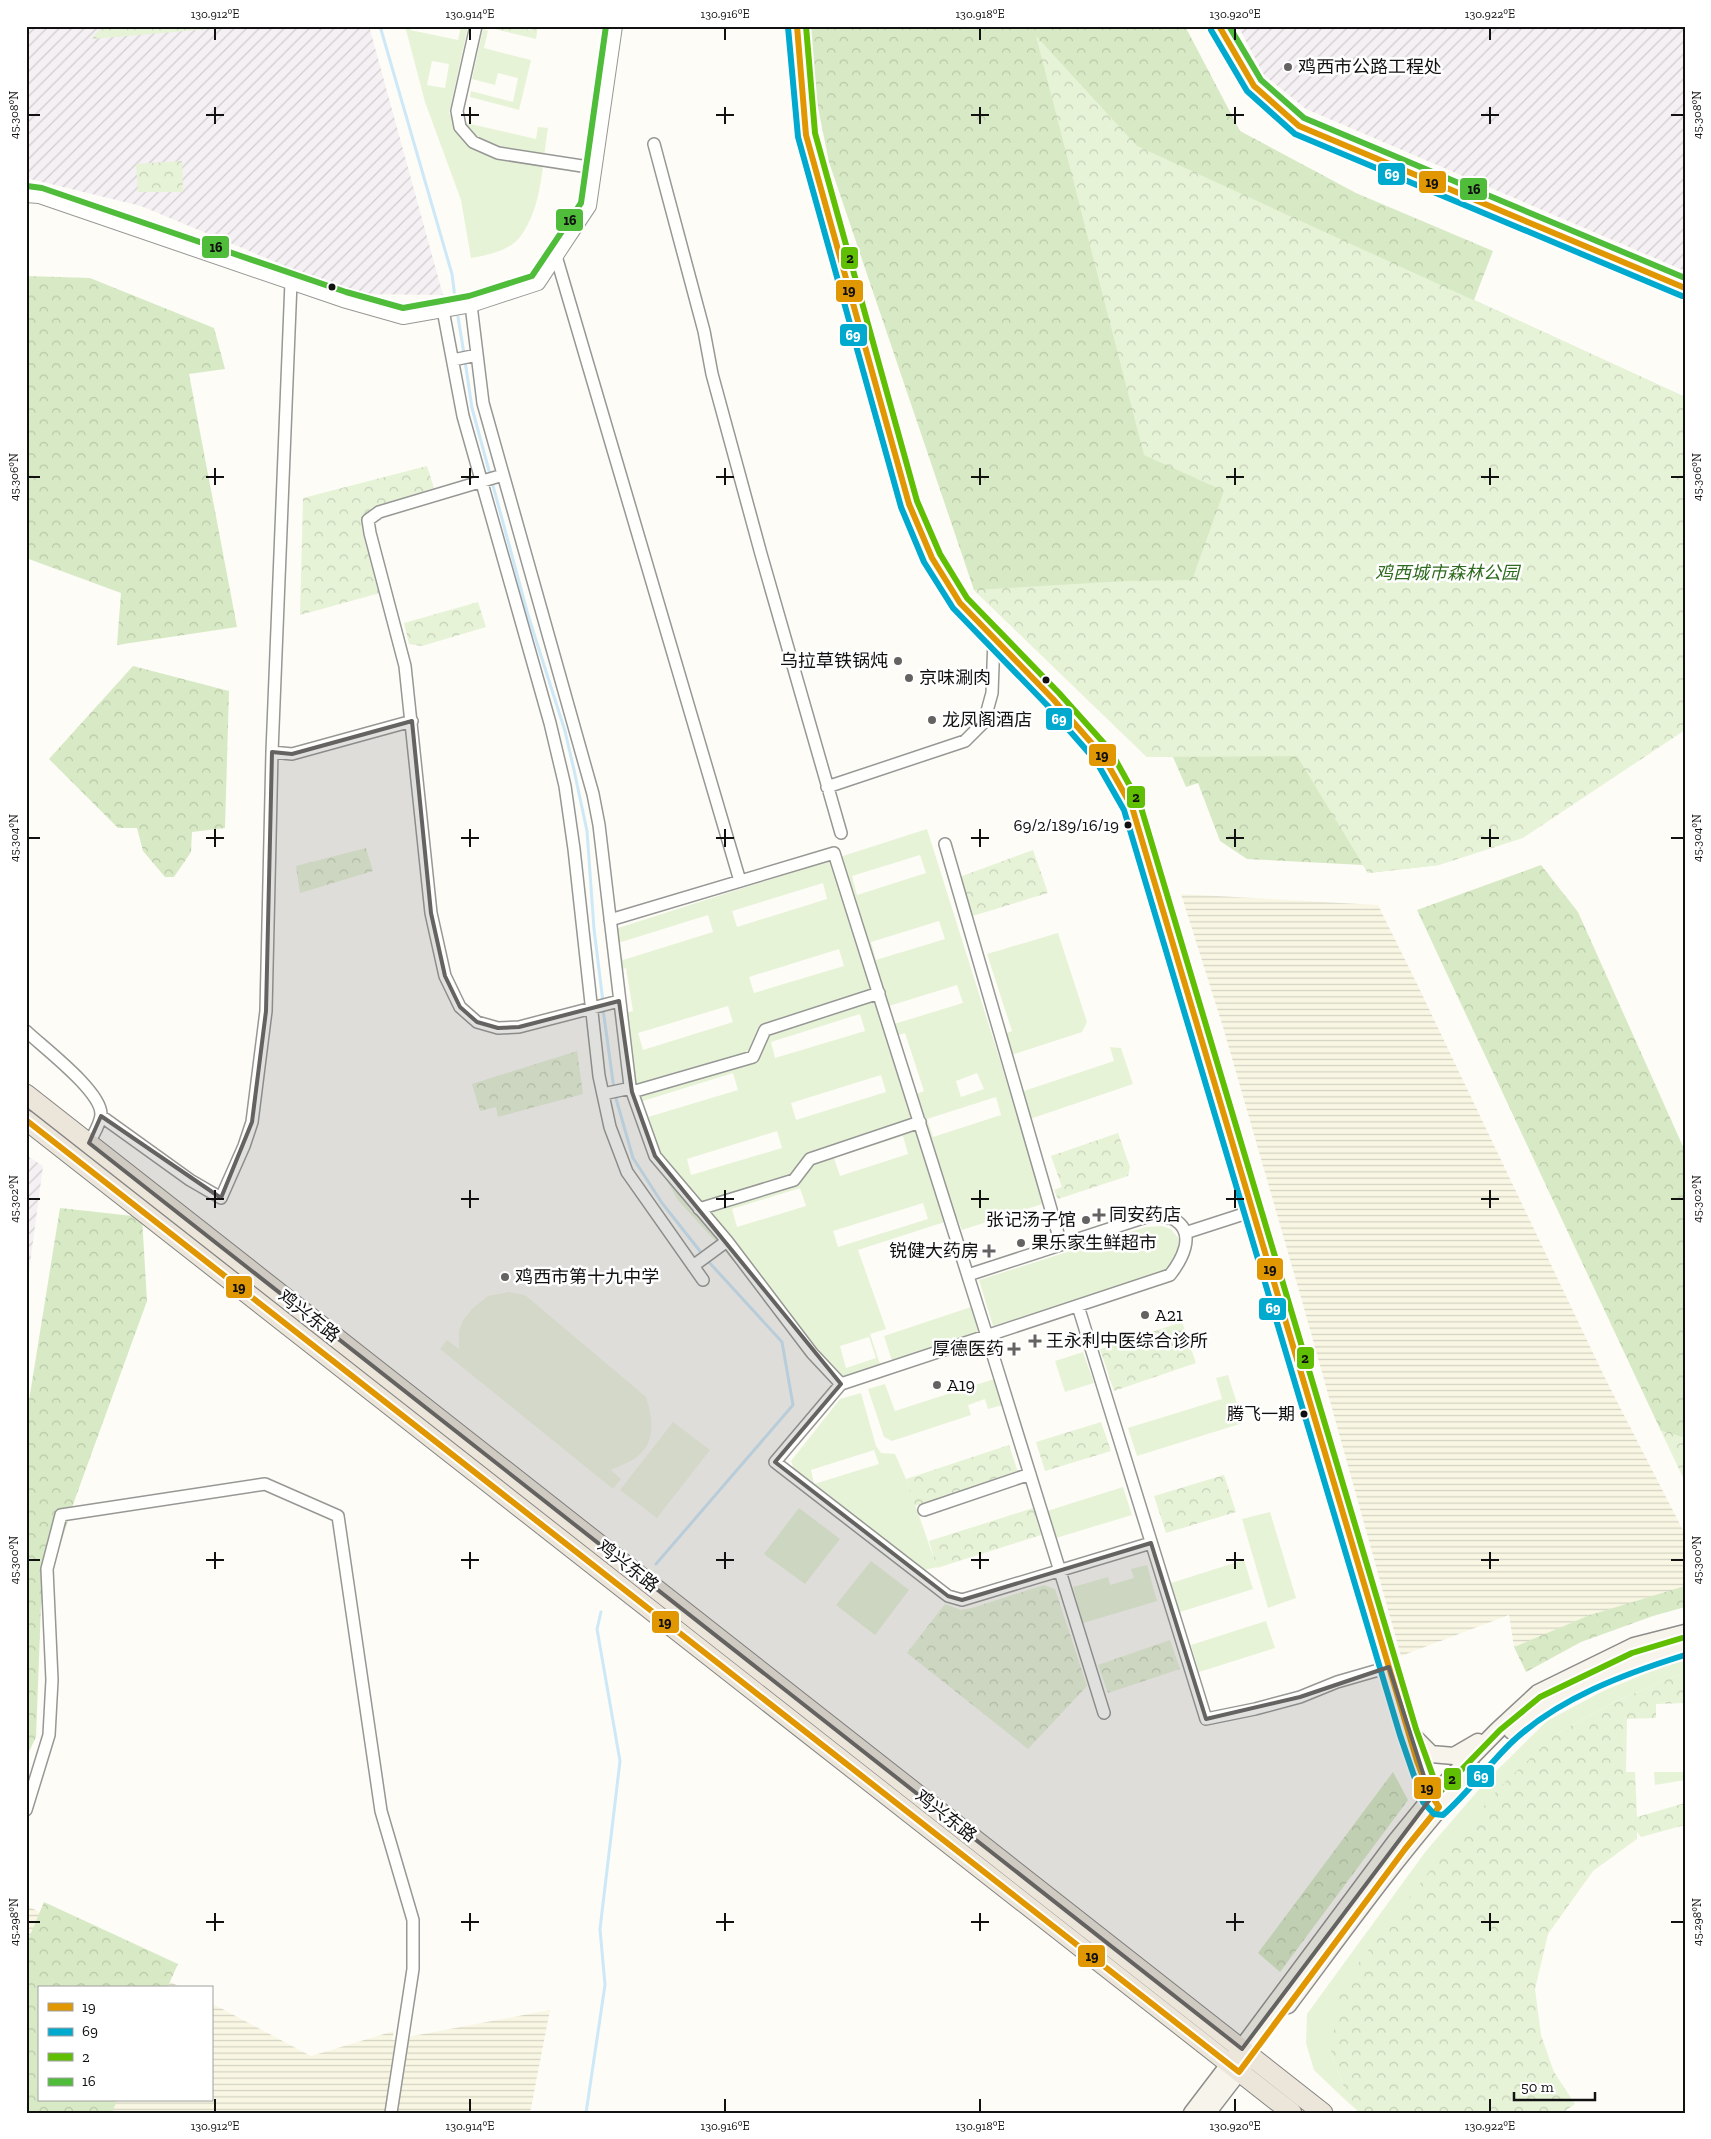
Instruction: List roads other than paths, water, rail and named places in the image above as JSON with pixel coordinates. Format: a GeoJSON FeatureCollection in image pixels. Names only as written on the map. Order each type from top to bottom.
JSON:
{"type":"FeatureCollection","features":[{"type":"Feature","properties":{"kind":"highway","name":"鸡兴东路"},"geometry":{"type":"LineString","coordinates":[[26,1094],[1323,2113]]}},
{"type":"Feature","properties":{"kind":"highway","name":"鸡兴东路"},"geometry":{"type":"LineString","coordinates":[[26,1120],[1292,2113]]}},
{"type":"Feature","properties":{"kind":"main road"},"geometry":{"type":"LineString","coordinates":[[796,26],[806,135],[909,504],[932,558],[960,603],[1053,699],[1104,756],[1132,807],[1408,1732],[1435,1803]]}},
{"type":"Feature","properties":{"kind":"main road"},"geometry":{"type":"LineString","coordinates":[[1435,1803],[1498,1730],[1538,1693],[1634,1646],[1685,1633]]}},
{"type":"Feature","properties":{"kind":"main road"},"geometry":{"type":"LineString","coordinates":[[1207,2113],[1234,2068],[1396,1840],[1506,1736],[1545,1704],[1635,1661],[1685,1646]]}},
{"type":"Feature","properties":{"kind":"main road"},"geometry":{"type":"LineString","coordinates":[[1408,1732],[1431,1754],[1454,1756],[1498,1730]]}},
{"type":"Feature","properties":{"kind":"main road"},"geometry":{"type":"LineString","coordinates":[[1192,2113],[1234,2068]]}},
{"type":"Feature","properties":{"kind":"street"},"geometry":{"type":"LineString","coordinates":[[476,26],[457,111],[460,127],[473,142],[498,152],[595,168]]}},
{"type":"Feature","properties":{"kind":"street"},"geometry":{"type":"LineString","coordinates":[[26,195],[39,196],[291,282],[403,317],[471,305],[538,283],[590,206],[616,26]]}},
{"type":"Feature","properties":{"kind":"street"},"geometry":{"type":"LineString","coordinates":[[1219,26],[1254,86],[1299,126],[1685,288]]}},
{"type":"Feature","properties":{"kind":"street"},"geometry":{"type":"LineString","coordinates":[[654,144],[704,331],[712,374],[760,554],[841,833]]}},
{"type":"Feature","properties":{"kind":"street"},"geometry":{"type":"LineString","coordinates":[[556,256],[740,881]]}},
{"type":"Feature","properties":{"kind":"street"},"geometry":{"type":"LineString","coordinates":[[26,1031],[85,1084],[98,1102],[102,1116],[190,1180],[221,1198],[244,1146],[252,1122],[266,1011],[272,752],[291,282]]}},
{"type":"Feature","properties":{"kind":"street"},"geometry":{"type":"LineString","coordinates":[[471,305],[484,410],[593,794],[599,825],[631,1090],[655,1156],[727,1242],[812,1353],[841,1384]]}},
{"type":"Feature","properties":{"kind":"street"},"geometry":{"type":"LineString","coordinates":[[443,310],[463,416],[550,723],[565,786],[603,1094],[610,1128],[627,1172],[704,1280]]}},
{"type":"Feature","properties":{"kind":"street"},"geometry":{"type":"LineString","coordinates":[[452,360],[477,355]]}},
{"type":"Feature","properties":{"kind":"street"},"geometry":{"type":"LineString","coordinates":[[463,416],[484,410]]}},
{"type":"Feature","properties":{"kind":"street"},"geometry":{"type":"LineString","coordinates":[[503,475],[379,512],[368,520],[405,666],[431,913],[445,976],[460,1007],[477,1022],[498,1028],[519,1027],[619,1001]]}},
{"type":"Feature","properties":{"kind":"street"},"geometry":{"type":"LineString","coordinates":[[827,787],[965,741],[984,722],[992,693],[994,638]]}},
{"type":"Feature","properties":{"kind":"street"},"geometry":{"type":"LineString","coordinates":[[272,752],[292,754],[412,721]]}},
{"type":"Feature","properties":{"kind":"street"},"geometry":{"type":"LineString","coordinates":[[944,844],[1061,1244]]}},
{"type":"Feature","properties":{"kind":"street"},"geometry":{"type":"LineString","coordinates":[[610,920],[834,852],[968,1274],[1104,1713]]}},
{"type":"Feature","properties":{"kind":"street"},"geometry":{"type":"LineString","coordinates":[[603,1094],[631,1090],[753,1057],[765,1030],[879,992]]}},
{"type":"Feature","properties":{"kind":"street"},"geometry":{"type":"LineString","coordinates":[[90,1143],[102,1116]]}},
{"type":"Feature","properties":{"kind":"street"},"geometry":{"type":"LineString","coordinates":[[699,1209],[794,1180],[810,1158],[920,1122]]}},
{"type":"Feature","properties":{"kind":"street"},"geometry":{"type":"LineString","coordinates":[[1185,1233],[1252,1211]]}},
{"type":"Feature","properties":{"kind":"street"},"geometry":{"type":"LineString","coordinates":[[968,1274],[1152,1215],[1175,1220],[1185,1233],[1186,1243],[1183,1258],[1170,1275],[841,1384],[775,1462],[948,1596],[962,1600],[1151,1543]]}},
{"type":"Feature","properties":{"kind":"street"},"geometry":{"type":"LineString","coordinates":[[693,1266],[727,1242]]}},
{"type":"Feature","properties":{"kind":"street"},"geometry":{"type":"LineString","coordinates":[[1078,1306],[1206,1719],[1255,1709],[1389,1667]]}},
{"type":"Feature","properties":{"kind":"street"},"geometry":{"type":"LineString","coordinates":[[924,1510],[1030,1474]]}},
{"type":"Feature","properties":{"kind":"street"},"geometry":{"type":"LineString","coordinates":[[26,1810],[49,1735],[52,1680],[47,1569],[61,1515],[265,1484],[338,1516],[381,1811],[412,1920],[412,1969],[391,2113]]}},
{"type":"Feature","properties":{"kind":"waterway"},"geometry":{"type":"LineString","coordinates":[[380,26],[452,274],[455,298]]}},
{"type":"Feature","properties":{"kind":"waterway"},"geometry":{"type":"LineString","coordinates":[[458,317],[464,354]]}},
{"type":"Feature","properties":{"kind":"waterway"},"geometry":{"type":"LineString","coordinates":[[465,361],[472,408],[528,615],[565,731],[574,770],[587,831],[594,929],[603,1002]]}},
{"type":"Feature","properties":{"kind":"waterway"},"geometry":{"type":"LineString","coordinates":[[603,1009],[614,1089]]}},
{"type":"Feature","properties":{"kind":"waterway"},"geometry":{"type":"LineString","coordinates":[[615,1095],[633,1158],[662,1203],[707,1260],[782,1342],[793,1405],[656,1564]]}},
{"type":"Feature","properties":{"kind":"waterway"},"geometry":{"type":"LineString","coordinates":[[586,2113],[605,1985],[600,1929],[620,1761],[597,1629],[601,1612]]}},
{"type":"Feature","properties":{"kind":"place","name":"鸡西市公路工程处"},"geometry":{"type":"Point","coordinates":[1288,67]}},
{"type":"Feature","properties":{"kind":"place","name":"乌拉草铁锅炖"},"geometry":{"type":"Point","coordinates":[898,661]}},
{"type":"Feature","properties":{"kind":"place","name":"京味涮肉"},"geometry":{"type":"Point","coordinates":[909,678]}},
{"type":"Feature","properties":{"kind":"place","name":"龙凤阁酒店"},"geometry":{"type":"Point","coordinates":[932,720]}},
{"type":"Feature","properties":{"kind":"place","name":"69/2/189/16/19"},"geometry":{"type":"Point","coordinates":[1128,825]}},
{"type":"Feature","properties":{"kind":"place","name":"同安药店"},"geometry":{"type":"Point","coordinates":[1099,1215]}},
{"type":"Feature","properties":{"kind":"place","name":"张记汤子馆"},"geometry":{"type":"Point","coordinates":[1086,1220]}},
{"type":"Feature","properties":{"kind":"place","name":"果乐家生鲜超市"},"geometry":{"type":"Point","coordinates":[1021,1243]}},
{"type":"Feature","properties":{"kind":"place","name":"锐健大药房"},"geometry":{"type":"Point","coordinates":[989,1251]}},
{"type":"Feature","properties":{"kind":"place","name":"鸡西市第十九中学"},"geometry":{"type":"Point","coordinates":[505,1277]}},
{"type":"Feature","properties":{"kind":"place","name":"A21"},"geometry":{"type":"Point","coordinates":[1145,1315]}},
{"type":"Feature","properties":{"kind":"place","name":"王永利中医综合诊所"},"geometry":{"type":"Point","coordinates":[1035,1341]}},
{"type":"Feature","properties":{"kind":"place","name":"厚德医药"},"geometry":{"type":"Point","coordinates":[1014,1349]}},
{"type":"Feature","properties":{"kind":"place","name":"A19"},"geometry":{"type":"Point","coordinates":[937,1385]}},
{"type":"Feature","properties":{"kind":"place","name":"腾飞一期"},"geometry":{"type":"Point","coordinates":[1304,1414]}},
{"type":"Feature","properties":{"kind":"park label","name":"鸡西城市森林公园"},"geometry":{"type":"Point","coordinates":[1447,573]}}]}
